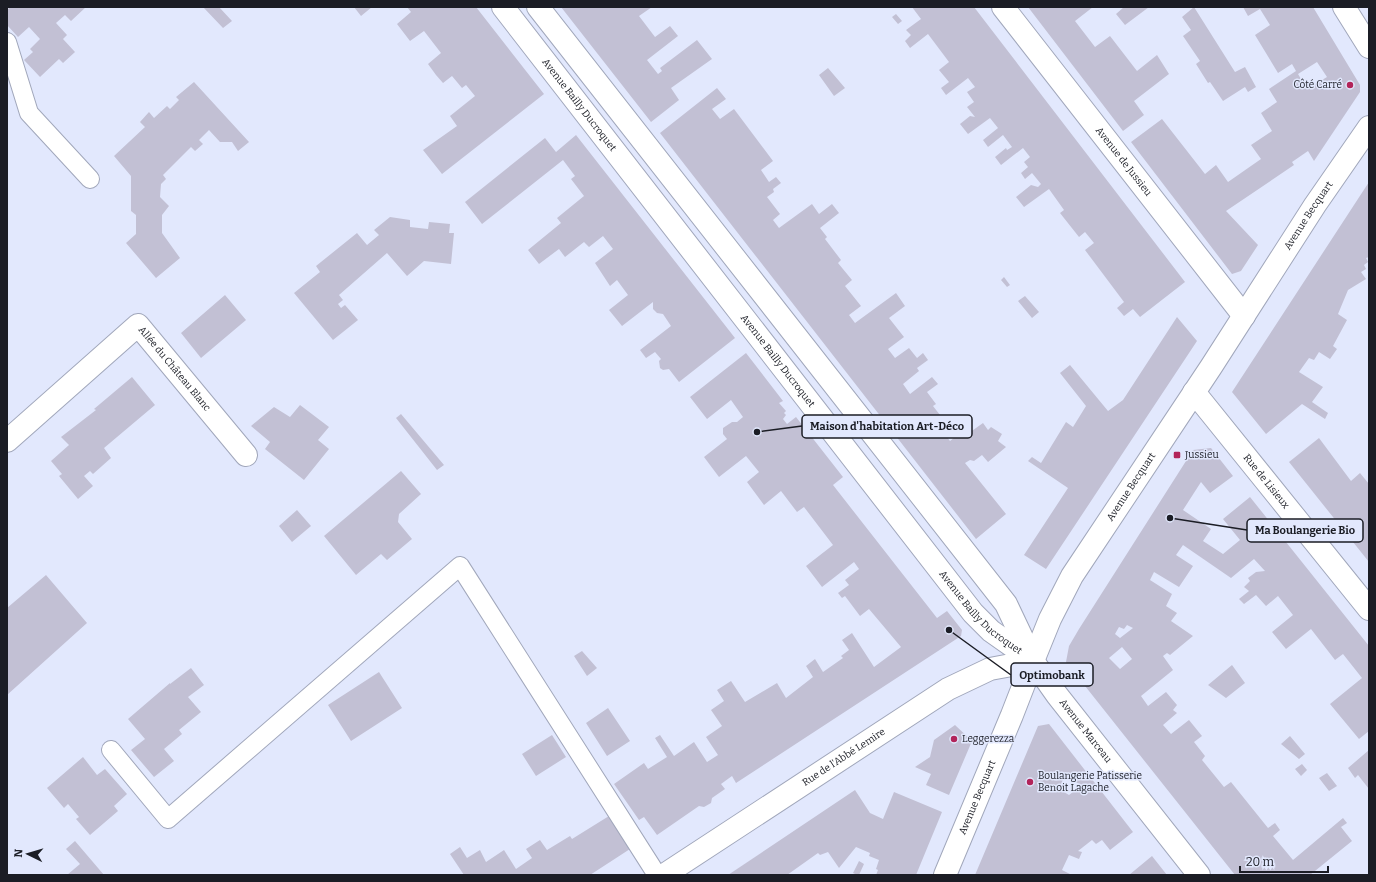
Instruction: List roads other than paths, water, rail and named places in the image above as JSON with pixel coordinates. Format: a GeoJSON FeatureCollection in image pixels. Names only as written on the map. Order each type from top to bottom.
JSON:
{"type":"FeatureCollection","features":[{"type":"Feature","properties":{"kind":"street","name":"Avenue Bailly Ducroquet"},"geometry":{"type":"LineString","coordinates":[[503,7],[973,613],[991,631],[1032,661]]}},
{"type":"Feature","properties":{"kind":"street","name":"Avenue Bailly Ducroquet"},"geometry":{"type":"LineString","coordinates":[[538,7],[1006,604],[1032,661]]}},
{"type":"Feature","properties":{"kind":"street","name":"Avenue de Jussieu"},"geometry":{"type":"LineString","coordinates":[[1002,7],[1244,316]]}},
{"type":"Feature","properties":{"kind":"street"},"geometry":{"type":"LineString","coordinates":[[1344,7],[1369,47]]}},
{"type":"Feature","properties":{"kind":"street","name":"Avenue Becquart"},"geometry":{"type":"LineString","coordinates":[[945,875],[1012,715],[1032,661],[1050,619],[1072,576],[1369,127]]}},
{"type":"Feature","properties":{"kind":"street","name":"Allée du Château Blanc"},"geometry":{"type":"LineString","coordinates":[[7,441],[138,325],[246,455]]}},
{"type":"Feature","properties":{"kind":"street","name":"Rue de Lisieux"},"geometry":{"type":"LineString","coordinates":[[1194,392],[1369,609]]}},
{"type":"Feature","properties":{"kind":"street","name":"Rue de l'Abbé Lemire"},"geometry":{"type":"LineString","coordinates":[[664,875],[948,689],[990,669],[1032,661]]}},
{"type":"Feature","properties":{"kind":"street","name":"Avenue Marceau"},"geometry":{"type":"LineString","coordinates":[[1032,661],[1057,695],[1200,875]]}},
{"type":"Feature","properties":{"kind":"lane"},"geometry":{"type":"LineString","coordinates":[[7,42],[29,113],[90,179]]}},
{"type":"Feature","properties":{"kind":"lane"},"geometry":{"type":"LineString","coordinates":[[111,750],[168,819],[460,566],[657,875]]}},
{"type":"Feature","properties":{"kind":"place","name":"Côté Carré"},"geometry":{"type":"Point","coordinates":[1350,85]}},
{"type":"Feature","properties":{"kind":"place","name":"Maison d'habitation Art-Déco"},"geometry":{"type":"Point","coordinates":[757,432]}},
{"type":"Feature","properties":{"kind":"place","name":"Jussieu"},"geometry":{"type":"Point","coordinates":[1177,455]}},
{"type":"Feature","properties":{"kind":"place","name":"Ma Boulangerie Bio"},"geometry":{"type":"Point","coordinates":[1170,518]}},
{"type":"Feature","properties":{"kind":"place","name":"Optimobank"},"geometry":{"type":"Point","coordinates":[949,630]}},
{"type":"Feature","properties":{"kind":"place","name":"Leggerezza"},"geometry":{"type":"Point","coordinates":[954,739]}},
{"type":"Feature","properties":{"kind":"place","name":"Boulangerie Patisserie Benoit Lagache"},"geometry":{"type":"Point","coordinates":[1030,782]}}]}
